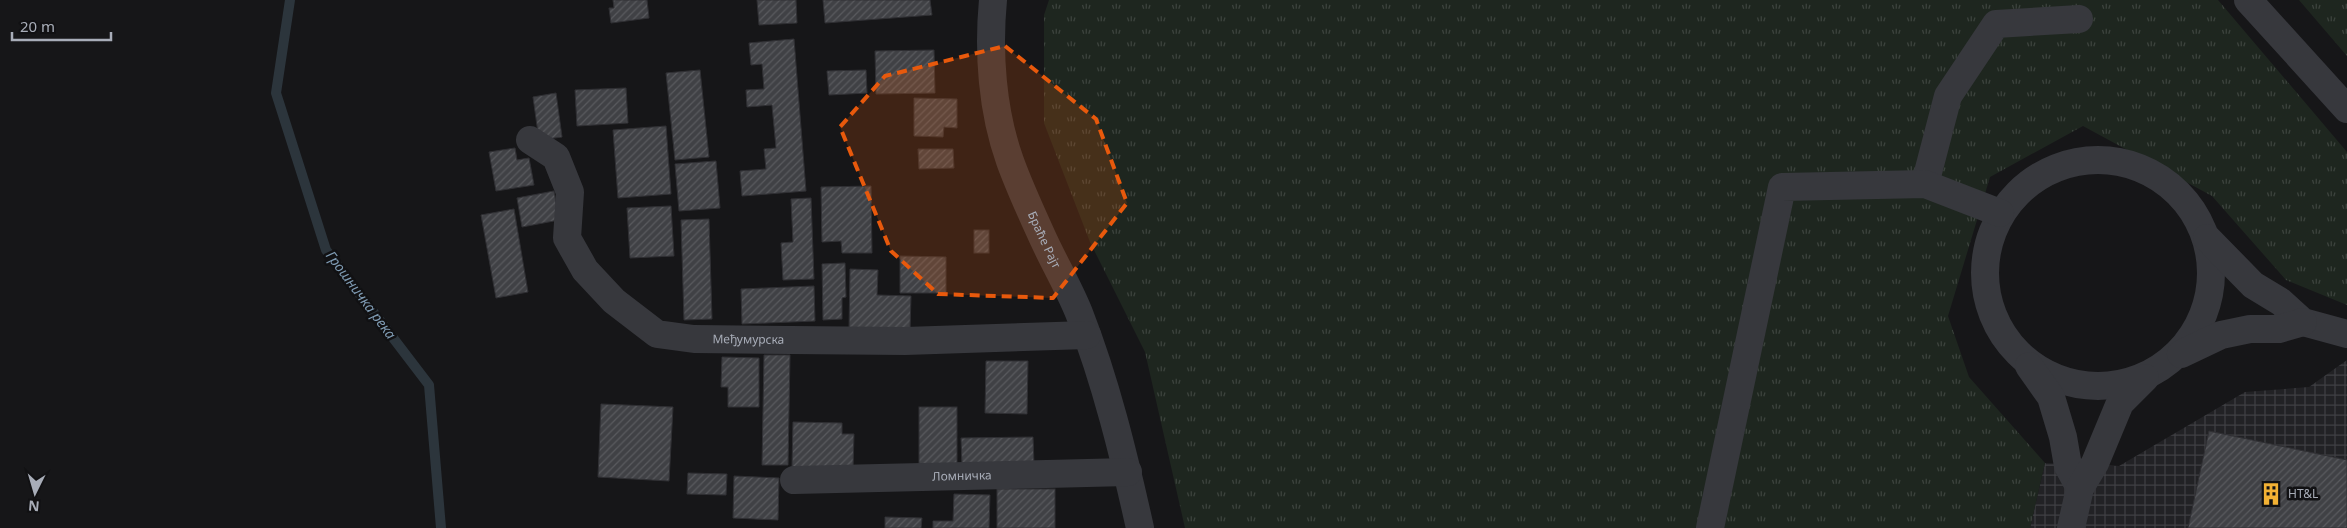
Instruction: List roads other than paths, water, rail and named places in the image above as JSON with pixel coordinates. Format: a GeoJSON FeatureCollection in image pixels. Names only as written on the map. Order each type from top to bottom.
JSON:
{"type":"FeatureCollection","features":[{"type":"Feature","properties":{"kind":"street","name":"Браће Рајт"},"geometry":{"type":"LineString","coordinates":[[993,0],[991,38],[998,118],[1010,160],[1042,236],[1072,295],[1087,335],[1128,472],[1140,528]]}},
{"type":"Feature","properties":{"kind":"street"},"geometry":{"type":"LineString","coordinates":[[2248,0],[2347,109]]}},
{"type":"Feature","properties":{"kind":"street"},"geometry":{"type":"LineString","coordinates":[[1924,184],[1948,96],[1996,24],[2079,19]]}},
{"type":"Feature","properties":{"kind":"street","name":"Међумурска"},"geometry":{"type":"LineString","coordinates":[[530,140],[556,157],[570,192],[567,238],[585,270],[614,301],[657,334],[694,339],[896,341],[1087,335]]}},
{"type":"Feature","properties":{"kind":"street"},"geometry":{"type":"LineString","coordinates":[[2080,488],[2068,466],[2063,437],[2051,397],[2026,361],[2004,337],[1989,308],[1984,276],[1987,244],[2000,213],[2021,188],[2048,170],[2079,160],[2111,160],[2143,168],[2170,184],[2192,208],[2207,238],[2212,270],[2209,302],[2196,332],[2176,357]]}},
{"type":"Feature","properties":{"kind":"street"},"geometry":{"type":"LineString","coordinates":[[1710,528],[1782,187],[1924,184],[2000,213]]}},
{"type":"Feature","properties":{"kind":"street"},"geometry":{"type":"LineString","coordinates":[[2207,238],[2253,285],[2281,302],[2303,322],[2347,334]]}},
{"type":"Feature","properties":{"kind":"street"},"geometry":{"type":"LineString","coordinates":[[2071,528],[2080,488],[2095,463],[2120,403],[2149,375],[2176,357],[2220,335],[2250,329],[2279,329],[2303,322]]}},
{"type":"Feature","properties":{"kind":"street"},"geometry":{"type":"LineString","coordinates":[[2026,361],[2054,377],[2085,386],[2118,385],[2149,375]]}},
{"type":"Feature","properties":{"kind":"street","name":"Ломничка"},"geometry":{"type":"LineString","coordinates":[[794,480],[1128,472]]}},
{"type":"Feature","properties":{"kind":"waterway","name":"Грошничка река"},"geometry":{"type":"LineString","coordinates":[[290,0],[276,93],[326,250],[429,385],[441,528]]}},
{"type":"Feature","properties":{"kind":"place","name":"HT&L"},"geometry":{"type":"Point","coordinates":[2271,494]}}]}
